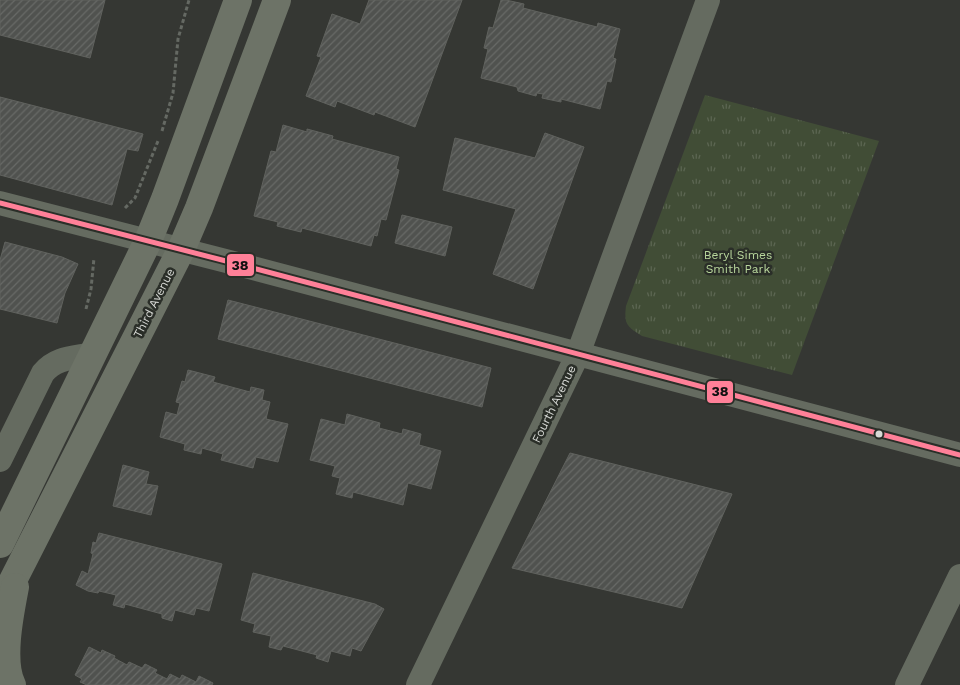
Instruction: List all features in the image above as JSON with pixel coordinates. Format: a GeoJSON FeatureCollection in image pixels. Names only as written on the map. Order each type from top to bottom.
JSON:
{"type":"FeatureCollection","features":[{"type":"Feature","properties":{"kind":"main road"},"geometry":{"type":"LineString","coordinates":[[0,544],[148,241],[238,0]]}},
{"type":"Feature","properties":{"kind":"main road","name":"Third Avenue"},"geometry":{"type":"LineString","coordinates":[[0,606],[181,250],[199,208],[277,0]]}},
{"type":"Feature","properties":{"kind":"main road","name":"Third Avenue"},"geometry":{"type":"LineString","coordinates":[[12,685],[7,673],[4,655],[19,568]]}},
{"type":"Feature","properties":{"kind":"street","name":"Fourth Avenue"},"geometry":{"type":"LineString","coordinates":[[418,685],[578,354],[708,0]]}},
{"type":"Feature","properties":{"kind":"street"},"geometry":{"type":"LineString","coordinates":[[0,203],[960,455]]}},
{"type":"Feature","properties":{"kind":"street"},"geometry":{"type":"LineString","coordinates":[[0,460],[43,373],[49,366],[62,360],[93,354]]}},
{"type":"Feature","properties":{"kind":"street"},"geometry":{"type":"LineString","coordinates":[[907,685],[960,576]]}},
{"type":"Feature","properties":{"kind":"path"},"geometry":{"type":"LineString","coordinates":[[125,208],[135,198],[160,134],[173,94],[178,39],[189,0]]}},
{"type":"Feature","properties":{"kind":"green space","name":"Beryl Simes Smith Park"},"geometry":{"type":"Polygon","coordinates":[[[705,95],[879,141],[792,375],[642,336],[632,330],[626,321],[626,306],[705,95]]]}},
{"type":"Feature","properties":{"kind":"building"},"geometry":{"type":"Polygon","coordinates":[[[0,0],[105,0],[90,58],[0,35],[0,0]]]}},
{"type":"Feature","properties":{"kind":"building"},"geometry":{"type":"Polygon","coordinates":[[[369,0],[462,0],[415,127],[375,112],[374,115],[337,101],[335,107],[306,96],[321,57],[317,56],[332,14],[360,24],[369,0]]]}},
{"type":"Feature","properties":{"kind":"building"},"geometry":{"type":"Polygon","coordinates":[[[501,0],[524,4],[523,8],[597,27],[598,23],[620,29],[613,58],[616,59],[611,82],[607,81],[600,109],[561,99],[561,102],[542,98],[543,94],[537,93],[536,96],[518,91],[517,87],[481,78],[488,49],[484,48],[489,27],[493,28],[501,0]]]}},
{"type":"Feature","properties":{"kind":"building"},"geometry":{"type":"Polygon","coordinates":[[[0,97],[143,134],[138,151],[127,149],[112,205],[0,175],[0,97]]]}},
{"type":"Feature","properties":{"kind":"building"},"geometry":{"type":"Polygon","coordinates":[[[283,125],[307,132],[307,129],[333,136],[332,139],[399,157],[396,169],[399,170],[386,220],[381,219],[377,236],[374,235],[371,246],[302,228],[301,232],[277,226],[278,222],[254,216],[271,151],[276,152],[283,125]]]}},
{"type":"Feature","properties":{"kind":"building"},"geometry":{"type":"Polygon","coordinates":[[[545,133],[584,147],[533,289],[493,274],[516,209],[443,190],[455,138],[535,158],[545,133]]]}},
{"type":"Feature","properties":{"kind":"building"},"geometry":{"type":"Polygon","coordinates":[[[402,215],[452,227],[445,256],[395,243],[402,215]]]}},
{"type":"Feature","properties":{"kind":"building"},"geometry":{"type":"Polygon","coordinates":[[[5,242],[62,257],[78,264],[65,293],[57,323],[0,309],[0,260],[5,242]]]}},
{"type":"Feature","properties":{"kind":"building"},"geometry":{"type":"Polygon","coordinates":[[[228,300],[491,368],[482,407],[218,339],[228,300]]]}},
{"type":"Feature","properties":{"kind":"building"},"geometry":{"type":"Polygon","coordinates":[[[188,370],[215,377],[213,382],[250,392],[251,387],[264,390],[262,400],[270,402],[266,419],[288,424],[278,462],[256,457],[253,468],[221,460],[223,454],[202,448],[201,454],[184,450],[185,444],[160,437],[166,412],[177,415],[180,403],[176,402],[182,381],[185,382],[188,370]]]}},
{"type":"Feature","properties":{"kind":"building"},"geometry":{"type":"Polygon","coordinates":[[[347,414],[380,423],[379,428],[402,434],[403,429],[421,434],[419,445],[441,451],[431,489],[408,483],[403,505],[353,492],[352,498],[336,494],[340,478],[332,476],[335,466],[310,460],[321,419],[345,425],[347,414]]]}},
{"type":"Feature","properties":{"kind":"building"},"geometry":{"type":"Polygon","coordinates":[[[570,453],[732,494],[682,608],[512,568],[570,453]]]}},
{"type":"Feature","properties":{"kind":"building"},"geometry":{"type":"Polygon","coordinates":[[[123,465],[149,472],[146,484],[158,486],[151,515],[113,506],[123,465]]]}},
{"type":"Feature","properties":{"kind":"building"},"geometry":{"type":"Polygon","coordinates":[[[99,533],[222,564],[209,611],[196,608],[194,615],[175,610],[172,621],[162,618],[162,614],[125,604],[124,608],[113,605],[116,595],[99,591],[98,593],[88,591],[76,585],[82,571],[88,574],[93,554],[91,553],[93,542],[96,543],[99,533]]]}},
{"type":"Feature","properties":{"kind":"building"},"geometry":{"type":"Polygon","coordinates":[[[253,573],[375,604],[384,609],[361,651],[352,648],[350,656],[331,651],[328,662],[316,658],[317,655],[283,646],[281,650],[269,647],[271,636],[253,632],[255,624],[241,620],[253,573]]]}},
{"type":"Feature","properties":{"kind":"building"},"geometry":{"type":"Polygon","coordinates":[[[89,647],[101,653],[102,650],[115,656],[114,658],[127,665],[129,662],[142,668],[145,664],[157,670],[155,673],[167,679],[170,674],[180,679],[182,675],[196,682],[199,676],[213,683],[212,685],[87,685],[80,682],[82,679],[75,675],[89,647]]]}},
{"type":"Feature","properties":{"kind":"transit line","name":"38"},"geometry":{"type":"LineString","coordinates":[[0,203],[960,455]]}}]}
